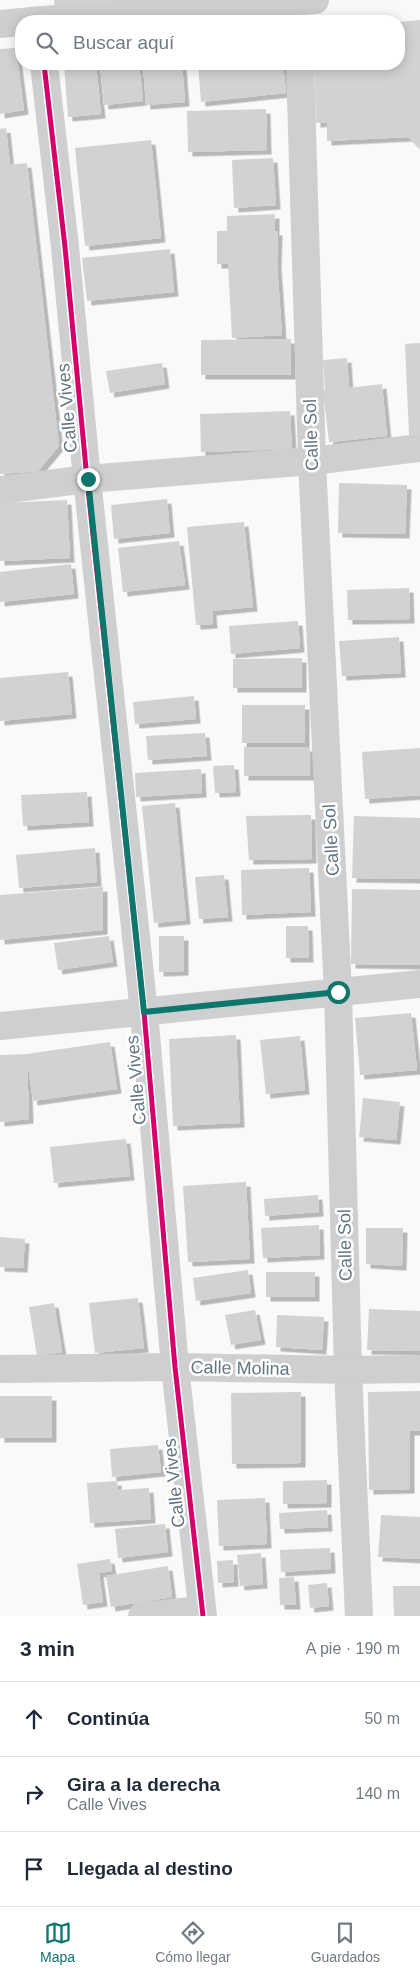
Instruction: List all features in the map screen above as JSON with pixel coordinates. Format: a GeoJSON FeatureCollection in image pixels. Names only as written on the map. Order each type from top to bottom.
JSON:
{"type":"FeatureCollection","features":[{"type":"Feature","properties":{"kind":"street"},"geometry":{"type":"LineString","coordinates":[[82,15],[302,6]]}},
{"type":"Feature","properties":{"kind":"street"},"geometry":{"type":"LineString","coordinates":[[0,24],[15,21]]}},
{"type":"Feature","properties":{"kind":"street","name":"Calle Vives"},"geometry":{"type":"LineString","coordinates":[[45,70],[65,247],[144,1012],[175,1367],[203,1613]]}},
{"type":"Feature","properties":{"kind":"street","name":"Calle Sol"},"geometry":{"type":"LineString","coordinates":[[300,70],[312,461],[338,992],[348,1370],[359,1616]]}},
{"type":"Feature","properties":{"kind":"street"},"geometry":{"type":"LineString","coordinates":[[0,490],[88,479],[312,461],[420,448]]}},
{"type":"Feature","properties":{"kind":"street"},"geometry":{"type":"LineString","coordinates":[[0,1026],[420,984]]}},
{"type":"Feature","properties":{"kind":"street","name":"Calle Molina"},"geometry":{"type":"LineString","coordinates":[[0,1368],[420,1369]]}},
{"type":"Feature","properties":{"kind":"street"},"geometry":{"type":"LineString","coordinates":[[142,1616],[203,1613]]}},
{"type":"Feature","properties":{"kind":"building"},"geometry":{"type":"Polygon","coordinates":[[[54,0],[137,0],[55,12],[54,0]]]}},
{"type":"Feature","properties":{"kind":"building"},"geometry":{"type":"Polygon","coordinates":[[[420,20],[420,149],[408,137],[327,141],[327,122],[316,123],[314,70],[405,70],[405,21],[420,20]]]}},
{"type":"Feature","properties":{"kind":"building"},"geometry":{"type":"Polygon","coordinates":[[[15,48],[15,70],[19,70],[24,110],[0,114],[0,49],[15,48]]]}},
{"type":"Feature","properties":{"kind":"building"},"geometry":{"type":"Polygon","coordinates":[[[64,70],[97,70],[101,114],[68,117],[64,70]]]}},
{"type":"Feature","properties":{"kind":"building"},"geometry":{"type":"Polygon","coordinates":[[[101,70],[140,70],[143,101],[104,105],[101,70]]]}},
{"type":"Feature","properties":{"kind":"building"},"geometry":{"type":"Polygon","coordinates":[[[143,70],[182,70],[185,102],[146,105],[143,70]]]}},
{"type":"Feature","properties":{"kind":"building"},"geometry":{"type":"Polygon","coordinates":[[[198,70],[284,70],[286,93],[201,102],[198,70]]]}},
{"type":"Feature","properties":{"kind":"building"},"geometry":{"type":"Polygon","coordinates":[[[266,109],[267,150],[188,152],[187,111],[266,109]]]}},
{"type":"Feature","properties":{"kind":"building"},"geometry":{"type":"Polygon","coordinates":[[[6,128],[10,165],[27,163],[59,446],[38,471],[0,474],[0,129],[6,128]]]}},
{"type":"Feature","properties":{"kind":"building"},"geometry":{"type":"Polygon","coordinates":[[[151,140],[161,238],[85,246],[75,148],[151,140]]]}},
{"type":"Feature","properties":{"kind":"building"},"geometry":{"type":"Polygon","coordinates":[[[273,158],[276,205],[234,208],[232,160],[273,158]]]}},
{"type":"Feature","properties":{"kind":"building"},"geometry":{"type":"Polygon","coordinates":[[[275,214],[275,231],[278,231],[277,264],[282,335],[232,338],[228,264],[217,264],[217,231],[227,231],[227,216],[275,214]]]}},
{"type":"Feature","properties":{"kind":"building"},"geometry":{"type":"Polygon","coordinates":[[[170,249],[174,292],[87,301],[82,258],[170,249]]]}},
{"type":"Feature","properties":{"kind":"building"},"geometry":{"type":"Polygon","coordinates":[[[291,339],[291,375],[201,375],[201,340],[291,339]]]}},
{"type":"Feature","properties":{"kind":"building"},"geometry":{"type":"Polygon","coordinates":[[[420,343],[420,434],[409,435],[405,344],[420,343]]]}},
{"type":"Feature","properties":{"kind":"building"},"geometry":{"type":"Polygon","coordinates":[[[347,358],[349,388],[382,384],[387,436],[329,442],[323,391],[325,390],[323,360],[347,358]]]}},
{"type":"Feature","properties":{"kind":"building"},"geometry":{"type":"Polygon","coordinates":[[[162,363],[165,384],[110,393],[106,371],[162,363]]]}},
{"type":"Feature","properties":{"kind":"building"},"geometry":{"type":"Polygon","coordinates":[[[290,411],[292,449],[201,452],[200,414],[290,411]]]}},
{"type":"Feature","properties":{"kind":"building"},"geometry":{"type":"Polygon","coordinates":[[[339,483],[407,485],[405,534],[338,533],[339,483]]]}},
{"type":"Feature","properties":{"kind":"building"},"geometry":{"type":"Polygon","coordinates":[[[167,499],[170,533],[114,539],[111,505],[167,499]]]}},
{"type":"Feature","properties":{"kind":"building"},"geometry":{"type":"Polygon","coordinates":[[[67,500],[70,558],[0,561],[0,503],[67,500]]]}},
{"type":"Feature","properties":{"kind":"building"},"geometry":{"type":"Polygon","coordinates":[[[244,522],[253,607],[212,611],[213,624],[196,625],[187,527],[244,522]]]}},
{"type":"Feature","properties":{"kind":"building"},"geometry":{"type":"Polygon","coordinates":[[[179,541],[185,585],[123,592],[118,548],[179,541]]]}},
{"type":"Feature","properties":{"kind":"building"},"geometry":{"type":"Polygon","coordinates":[[[71,564],[74,594],[0,602],[0,572],[71,564]]]}},
{"type":"Feature","properties":{"kind":"building"},"geometry":{"type":"Polygon","coordinates":[[[409,588],[410,619],[348,620],[347,590],[409,588]]]}},
{"type":"Feature","properties":{"kind":"building"},"geometry":{"type":"Polygon","coordinates":[[[298,621],[300,648],[231,654],[229,626],[298,621]]]}},
{"type":"Feature","properties":{"kind":"building"},"geometry":{"type":"Polygon","coordinates":[[[399,637],[401,673],[342,676],[339,641],[399,637]]]}},
{"type":"Feature","properties":{"kind":"building"},"geometry":{"type":"Polygon","coordinates":[[[302,658],[302,688],[233,688],[233,659],[302,658]]]}},
{"type":"Feature","properties":{"kind":"building"},"geometry":{"type":"Polygon","coordinates":[[[68,672],[72,714],[0,721],[0,678],[68,672]]]}},
{"type":"Feature","properties":{"kind":"building"},"geometry":{"type":"Polygon","coordinates":[[[194,696],[196,719],[135,724],[133,702],[194,696]]]}},
{"type":"Feature","properties":{"kind":"building"},"geometry":{"type":"Polygon","coordinates":[[[242,705],[305,705],[305,743],[242,743],[242,705]]]}},
{"type":"Feature","properties":{"kind":"building"},"geometry":{"type":"Polygon","coordinates":[[[205,733],[207,756],[148,760],[146,736],[205,733]]]}},
{"type":"Feature","properties":{"kind":"building"},"geometry":{"type":"Polygon","coordinates":[[[244,747],[310,747],[310,776],[244,776],[244,747]]]}},
{"type":"Feature","properties":{"kind":"building"},"geometry":{"type":"Polygon","coordinates":[[[420,748],[420,795],[365,799],[362,752],[420,748]]]}},
{"type":"Feature","properties":{"kind":"building"},"geometry":{"type":"Polygon","coordinates":[[[234,765],[236,792],[215,793],[213,766],[234,765]]]}},
{"type":"Feature","properties":{"kind":"building"},"geometry":{"type":"Polygon","coordinates":[[[201,769],[202,793],[136,797],[135,773],[201,769]]]}},
{"type":"Feature","properties":{"kind":"building"},"geometry":{"type":"Polygon","coordinates":[[[87,792],[89,822],[23,826],[21,795],[87,792]]]}},
{"type":"Feature","properties":{"kind":"building"},"geometry":{"type":"Polygon","coordinates":[[[175,803],[186,920],[154,923],[142,806],[175,803]]]}},
{"type":"Feature","properties":{"kind":"building"},"geometry":{"type":"Polygon","coordinates":[[[311,815],[312,859],[249,860],[246,816],[311,815]]]}},
{"type":"Feature","properties":{"kind":"building"},"geometry":{"type":"Polygon","coordinates":[[[354,816],[420,818],[420,879],[352,878],[354,816]]]}},
{"type":"Feature","properties":{"kind":"building"},"geometry":{"type":"Polygon","coordinates":[[[95,848],[97,882],[19,888],[16,855],[95,848]]]}},
{"type":"Feature","properties":{"kind":"building"},"geometry":{"type":"Polygon","coordinates":[[[309,868],[311,912],[242,915],[241,870],[309,868]]]}},
{"type":"Feature","properties":{"kind":"building"},"geometry":{"type":"Polygon","coordinates":[[[224,875],[228,917],[199,919],[195,877],[224,875]]]}},
{"type":"Feature","properties":{"kind":"building"},"geometry":{"type":"Polygon","coordinates":[[[103,887],[103,930],[0,940],[0,895],[103,887]]]}},
{"type":"Feature","properties":{"kind":"building"},"geometry":{"type":"Polygon","coordinates":[[[352,889],[420,890],[420,965],[351,964],[352,889]]]}},
{"type":"Feature","properties":{"kind":"building"},"geometry":{"type":"Polygon","coordinates":[[[286,926],[308,926],[309,958],[286,958],[286,926]]]}},
{"type":"Feature","properties":{"kind":"building"},"geometry":{"type":"Polygon","coordinates":[[[109,936],[113,962],[58,970],[54,943],[109,936]]]}},
{"type":"Feature","properties":{"kind":"building"},"geometry":{"type":"Polygon","coordinates":[[[159,936],[184,936],[184,971],[159,972],[159,936]]]}},
{"type":"Feature","properties":{"kind":"building"},"geometry":{"type":"Polygon","coordinates":[[[411,1013],[417,1070],[360,1075],[355,1018],[411,1013]]]}},
{"type":"Feature","properties":{"kind":"building"},"geometry":{"type":"Polygon","coordinates":[[[236,1035],[240,1123],[173,1126],[169,1039],[236,1035]]]}},
{"type":"Feature","properties":{"kind":"building"},"geometry":{"type":"Polygon","coordinates":[[[300,1036],[305,1090],[266,1094],[260,1040],[300,1036]]]}},
{"type":"Feature","properties":{"kind":"building"},"geometry":{"type":"Polygon","coordinates":[[[110,1042],[117,1089],[33,1101],[27,1058],[29,1119],[0,1122],[0,1055],[27,1054],[110,1042]]]}},
{"type":"Feature","properties":{"kind":"building"},"geometry":{"type":"Polygon","coordinates":[[[363,1098],[400,1102],[396,1140],[359,1137],[363,1098]]]}},
{"type":"Feature","properties":{"kind":"building"},"geometry":{"type":"Polygon","coordinates":[[[126,1139],[130,1176],[54,1183],[50,1147],[126,1139]]]}},
{"type":"Feature","properties":{"kind":"building"},"geometry":{"type":"Polygon","coordinates":[[[246,1182],[250,1259],[188,1262],[183,1186],[246,1182]]]}},
{"type":"Feature","properties":{"kind":"building"},"geometry":{"type":"Polygon","coordinates":[[[318,1195],[319,1212],[265,1216],[264,1199],[318,1195]]]}},
{"type":"Feature","properties":{"kind":"building"},"geometry":{"type":"Polygon","coordinates":[[[319,1225],[320,1255],[263,1258],[261,1228],[319,1225]]]}},
{"type":"Feature","properties":{"kind":"building"},"geometry":{"type":"Polygon","coordinates":[[[366,1228],[403,1228],[402,1266],[366,1264],[366,1228]]]}},
{"type":"Feature","properties":{"kind":"building"},"geometry":{"type":"Polygon","coordinates":[[[0,1237],[25,1239],[23,1268],[0,1267],[0,1237]]]}},
{"type":"Feature","properties":{"kind":"building"},"geometry":{"type":"Polygon","coordinates":[[[248,1270],[251,1293],[196,1301],[193,1278],[248,1270]]]}},
{"type":"Feature","properties":{"kind":"building"},"geometry":{"type":"Polygon","coordinates":[[[266,1272],[315,1272],[315,1297],[266,1297],[266,1272]]]}},
{"type":"Feature","properties":{"kind":"building"},"geometry":{"type":"Polygon","coordinates":[[[138,1298],[144,1348],[95,1353],[89,1303],[138,1298]]]}},
{"type":"Feature","properties":{"kind":"building"},"geometry":{"type":"Polygon","coordinates":[[[54,1303],[62,1352],[37,1356],[29,1307],[54,1303]]]}},
{"type":"Feature","properties":{"kind":"building"},"geometry":{"type":"Polygon","coordinates":[[[369,1309],[420,1311],[420,1351],[367,1350],[369,1309]]]}},
{"type":"Feature","properties":{"kind":"building"},"geometry":{"type":"Polygon","coordinates":[[[255,1310],[261,1340],[231,1345],[225,1315],[255,1310]]]}},
{"type":"Feature","properties":{"kind":"building"},"geometry":{"type":"Polygon","coordinates":[[[277,1315],[324,1317],[322,1350],[276,1347],[277,1315]]]}},
{"type":"Feature","properties":{"kind":"building"},"geometry":{"type":"Polygon","coordinates":[[[420,1391],[420,1431],[410,1431],[410,1489],[369,1490],[368,1392],[420,1391]]]}},
{"type":"Feature","properties":{"kind":"building"},"geometry":{"type":"Polygon","coordinates":[[[301,1392],[301,1463],[232,1464],[231,1393],[301,1392]]]}},
{"type":"Feature","properties":{"kind":"building"},"geometry":{"type":"Polygon","coordinates":[[[0,1396],[52,1396],[52,1438],[0,1438],[0,1396]]]}},
{"type":"Feature","properties":{"kind":"building"},"geometry":{"type":"Polygon","coordinates":[[[158,1445],[161,1472],[112,1477],[110,1449],[158,1445]]]}},
{"type":"Feature","properties":{"kind":"building"},"geometry":{"type":"Polygon","coordinates":[[[327,1480],[327,1503],[283,1504],[283,1481],[327,1480]]]}},
{"type":"Feature","properties":{"kind":"building"},"geometry":{"type":"Polygon","coordinates":[[[117,1481],[118,1490],[149,1488],[151,1519],[90,1523],[87,1483],[117,1481]]]}},
{"type":"Feature","properties":{"kind":"building"},"geometry":{"type":"Polygon","coordinates":[[[265,1498],[267,1544],[219,1546],[217,1500],[265,1498]]]}},
{"type":"Feature","properties":{"kind":"building"},"geometry":{"type":"Polygon","coordinates":[[[327,1510],[328,1527],[280,1529],[279,1513],[327,1510]]]}},
{"type":"Feature","properties":{"kind":"building"},"geometry":{"type":"Polygon","coordinates":[[[381,1515],[420,1517],[420,1559],[378,1557],[381,1515]]]}},
{"type":"Feature","properties":{"kind":"building"},"geometry":{"type":"Polygon","coordinates":[[[165,1524],[168,1552],[118,1558],[115,1529],[165,1524]]]}},
{"type":"Feature","properties":{"kind":"building"},"geometry":{"type":"Polygon","coordinates":[[[330,1548],[331,1569],[281,1572],[280,1550],[330,1548]]]}},
{"type":"Feature","properties":{"kind":"building"},"geometry":{"type":"Polygon","coordinates":[[[261,1553],[263,1584],[240,1586],[237,1555],[261,1553]]]}},
{"type":"Feature","properties":{"kind":"building"},"geometry":{"type":"Polygon","coordinates":[[[110,1559],[112,1571],[99,1573],[103,1602],[83,1605],[77,1564],[110,1559]]]}},
{"type":"Feature","properties":{"kind":"building"},"geometry":{"type":"Polygon","coordinates":[[[233,1560],[234,1582],[218,1583],[217,1561],[233,1560]]]}},
{"type":"Feature","properties":{"kind":"building"},"geometry":{"type":"Polygon","coordinates":[[[168,1566],[172,1597],[111,1607],[106,1576],[168,1566]]]}},
{"type":"Feature","properties":{"kind":"building"},"geometry":{"type":"Polygon","coordinates":[[[294,1577],[296,1605],[280,1605],[279,1578],[294,1577]]]}},
{"type":"Feature","properties":{"kind":"building"},"geometry":{"type":"Polygon","coordinates":[[[327,1583],[329,1606],[310,1608],[308,1585],[327,1583]]]}},
{"type":"Feature","properties":{"kind":"building"},"geometry":{"type":"Polygon","coordinates":[[[393,1586],[420,1586],[420,1616],[394,1616],[393,1586]]]}},
{"type":"Feature","properties":{"kind":"cycle path"},"geometry":{"type":"LineString","coordinates":[[45,70],[65,247],[87,479],[144,1012],[175,1367],[203,1616]]}},
{"type":"Feature","properties":{"kind":"route"},"geometry":{"type":"LineString","coordinates":[[88,479],[144,1012],[338,992]]}}]}
